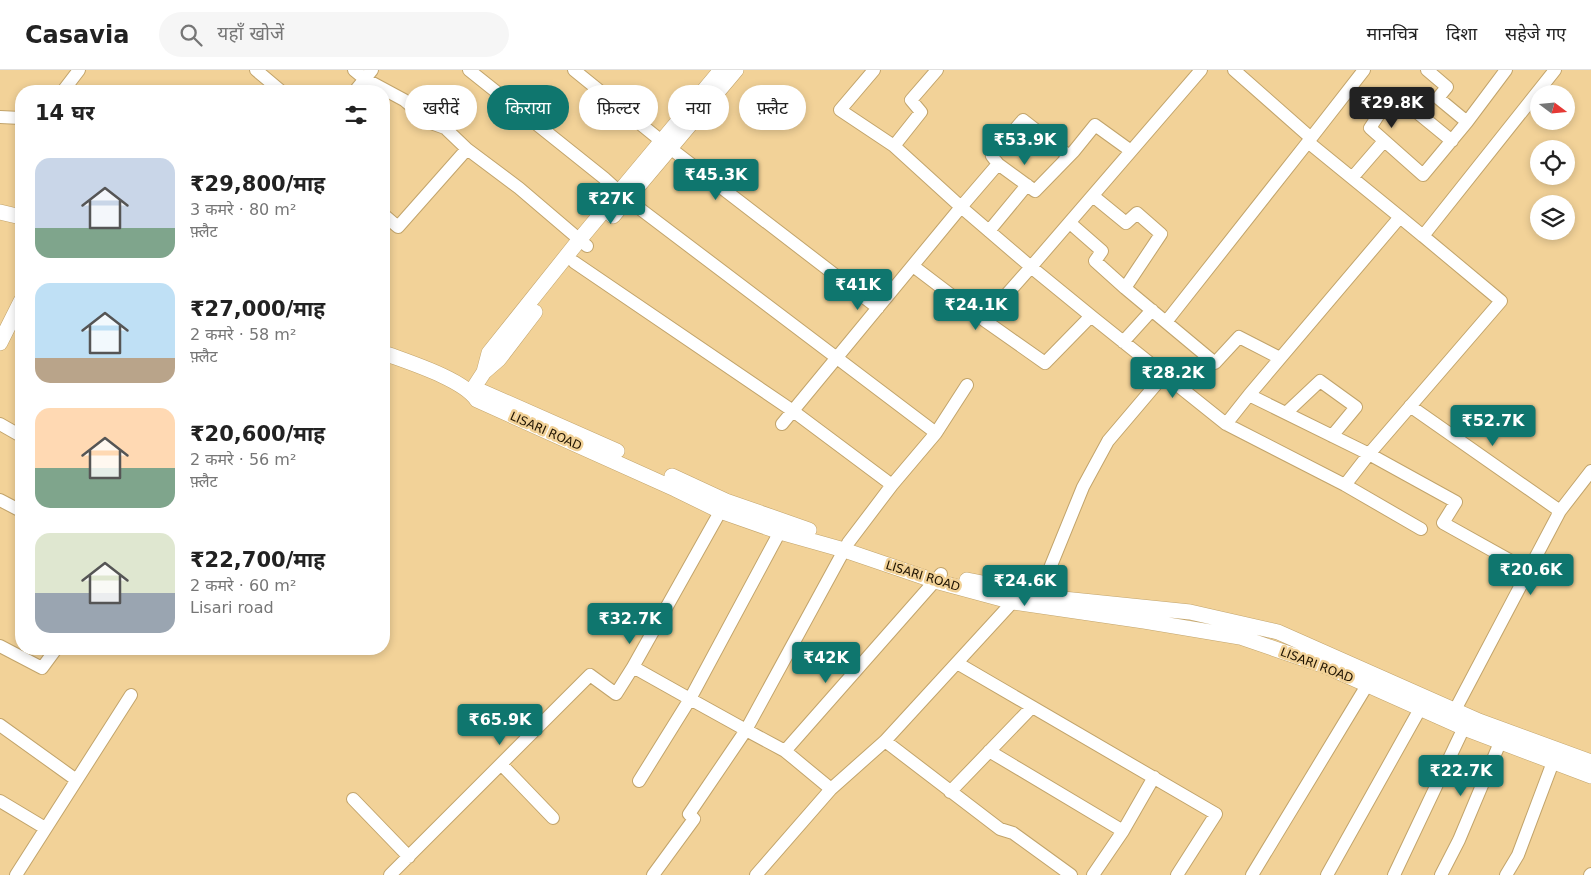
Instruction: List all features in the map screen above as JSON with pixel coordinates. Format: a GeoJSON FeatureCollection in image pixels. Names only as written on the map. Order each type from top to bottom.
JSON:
{"type":"FeatureCollection","features":[{"type":"Feature","properties":{"kind":"street"},"geometry":{"type":"LineString","coordinates":[[68,85],[79,70]]}},
{"type":"Feature","properties":{"kind":"street"},"geometry":{"type":"LineString","coordinates":[[256,70],[274,85]]}},
{"type":"Feature","properties":{"kind":"street"},"geometry":{"type":"LineString","coordinates":[[354,70],[369,75],[383,85]]}},
{"type":"Feature","properties":{"kind":"street"},"geometry":{"type":"LineString","coordinates":[[469,70],[604,178],[623,196],[936,433]]}},
{"type":"Feature","properties":{"kind":"street"},"geometry":{"type":"LineString","coordinates":[[574,70],[666,144],[878,308]]}},
{"type":"Feature","properties":{"kind":"street"},"geometry":{"type":"LineString","coordinates":[[874,70],[840,110],[894,146],[1031,267],[1226,424],[1345,485],[1421,529]]}},
{"type":"Feature","properties":{"kind":"street"},"geometry":{"type":"LineString","coordinates":[[894,146],[921,112],[911,100],[936,70]]}},
{"type":"Feature","properties":{"kind":"street"},"geometry":{"type":"LineString","coordinates":[[984,320],[1201,70]]}},
{"type":"Feature","properties":{"kind":"street"},"geometry":{"type":"LineString","coordinates":[[1234,70],[1352,178],[1501,301],[1368,454],[1345,485]]}},
{"type":"Feature","properties":{"kind":"street"},"geometry":{"type":"LineString","coordinates":[[1166,322],[1364,70]]}},
{"type":"Feature","properties":{"kind":"street"},"geometry":{"type":"LineString","coordinates":[[1427,70],[1447,87],[1438,98],[1467,122]]}},
{"type":"Feature","properties":{"kind":"street"},"geometry":{"type":"LineString","coordinates":[[1452,141],[1402,100],[1388,99],[1370,128],[1423,175],[1452,141],[1506,70]]}},
{"type":"Feature","properties":{"kind":"street"},"geometry":{"type":"LineString","coordinates":[[1423,236],[1555,70]]}},
{"type":"Feature","properties":{"kind":"street"},"geometry":{"type":"LineString","coordinates":[[471,392],[484,372],[499,358],[523,319],[583,242],[727,72]]}},
{"type":"Feature","properties":{"kind":"street"},"geometry":{"type":"LineString","coordinates":[[360,85],[369,75]]}},
{"type":"Feature","properties":{"kind":"street"},"geometry":{"type":"LineString","coordinates":[[390,90],[431,123],[445,128],[467,149],[519,188],[583,242]]}},
{"type":"Feature","properties":{"kind":"street"},"geometry":{"type":"LineString","coordinates":[[0,117],[15,118]]}},
{"type":"Feature","properties":{"kind":"street"},"geometry":{"type":"LineString","coordinates":[[1069,156],[1023,120],[992,156],[998,164],[1035,191],[1069,156],[1095,125],[1131,151]]}},
{"type":"Feature","properties":{"kind":"street"},"geometry":{"type":"LineString","coordinates":[[1352,178],[1384,140]]}},
{"type":"Feature","properties":{"kind":"street"},"geometry":{"type":"LineString","coordinates":[[390,220],[398,227],[467,149]]}},
{"type":"Feature","properties":{"kind":"street"},"geometry":{"type":"LineString","coordinates":[[782,424],[998,164]]}},
{"type":"Feature","properties":{"kind":"street"},"geometry":{"type":"LineString","coordinates":[[989,231],[1027,185]]}},
{"type":"Feature","properties":{"kind":"street"},"geometry":{"type":"LineString","coordinates":[[1093,196],[1126,223],[1137,213],[1160,234],[1125,288]]}},
{"type":"Feature","properties":{"kind":"street"},"geometry":{"type":"LineString","coordinates":[[0,212],[15,216]]}},
{"type":"Feature","properties":{"kind":"street"},"geometry":{"type":"LineString","coordinates":[[1226,424],[1400,217]]}},
{"type":"Feature","properties":{"kind":"street"},"geometry":{"type":"LineString","coordinates":[[1070,222],[1102,251],[1095,261],[1215,363],[1239,337],[1280,358]]}},
{"type":"Feature","properties":{"kind":"street"},"geometry":{"type":"LineString","coordinates":[[523,319],[574,262],[583,242]]}},
{"type":"Feature","properties":{"kind":"street"},"geometry":{"type":"LineString","coordinates":[[574,262],[793,411],[892,485]]}},
{"type":"Feature","properties":{"kind":"street"},"geometry":{"type":"LineString","coordinates":[[913,266],[1045,364],[1091,316]]}},
{"type":"Feature","properties":{"kind":"street"},"geometry":{"type":"LineString","coordinates":[[1123,342],[1152,310]]}},
{"type":"Feature","properties":{"kind":"street"},"geometry":{"type":"LineString","coordinates":[[0,343],[15,312]]}},
{"type":"Feature","properties":{"kind":"street","name":"LISARI ROAD"},"geometry":{"type":"LineString","coordinates":[[390,355],[437,374],[471,392],[477,400],[666,485],[782,527],[938,578],[1018,597],[1240,637],[1370,679]]}},
{"type":"Feature","properties":{"kind":"street"},"geometry":{"type":"LineString","coordinates":[[1039,595],[1083,487],[1108,441],[1164,375]]}},
{"type":"Feature","properties":{"kind":"street"},"geometry":{"type":"LineString","coordinates":[[1286,413],[1320,380],[1356,407],[1332,436]]}},
{"type":"Feature","properties":{"kind":"street"},"geometry":{"type":"LineString","coordinates":[[653,875],[694,819],[689,814],[746,730],[846,547],[892,485],[936,433],[967,384]]}},
{"type":"Feature","properties":{"kind":"street"},"geometry":{"type":"LineString","coordinates":[[1249,395],[1368,454],[1456,502],[1444,523],[1529,570]]}},
{"type":"Feature","properties":{"kind":"street"},"geometry":{"type":"LineString","coordinates":[[1410,406],[1560,511]]}},
{"type":"Feature","properties":{"kind":"street"},"geometry":{"type":"LineString","coordinates":[[0,424],[15,433]]}},
{"type":"Feature","properties":{"kind":"street"},"geometry":{"type":"LineString","coordinates":[[1394,875],[1529,570],[1560,511],[1591,471]]}},
{"type":"Feature","properties":{"kind":"street"},"geometry":{"type":"LineString","coordinates":[[0,500],[15,508]]}},
{"type":"Feature","properties":{"kind":"street"},"geometry":{"type":"LineString","coordinates":[[390,875],[590,674],[616,694],[723,506]]}},
{"type":"Feature","properties":{"kind":"street"},"geometry":{"type":"LineString","coordinates":[[639,781],[690,699],[782,527]]}},
{"type":"Feature","properties":{"kind":"street"},"geometry":{"type":"LineString","coordinates":[[785,751],[938,578]]}},
{"type":"Feature","properties":{"kind":"street","name":"LISARI ROAD"},"geometry":{"type":"LineString","coordinates":[[1018,597],[1039,595],[1190,612],[1278,632],[1370,679],[1423,703],[1555,756],[1591,776]]}},
{"type":"Feature","properties":{"kind":"street"},"geometry":{"type":"LineString","coordinates":[[756,875],[831,789],[886,741],[1018,597]]}},
{"type":"Feature","properties":{"kind":"street"},"geometry":{"type":"LineString","coordinates":[[0,646],[15,654]]}},
{"type":"Feature","properties":{"kind":"street"},"geometry":{"type":"LineString","coordinates":[[17,655],[42,668],[52,655]]}},
{"type":"Feature","properties":{"kind":"street"},"geometry":{"type":"LineString","coordinates":[[957,663],[1216,814],[1177,875]]}},
{"type":"Feature","properties":{"kind":"street"},"geometry":{"type":"LineString","coordinates":[[633,667],[785,751],[831,789]]}},
{"type":"Feature","properties":{"kind":"street"},"geometry":{"type":"LineString","coordinates":[[1252,875],[1370,679]]}},
{"type":"Feature","properties":{"kind":"street"},"geometry":{"type":"LineString","coordinates":[[16,875],[130,694]]}},
{"type":"Feature","properties":{"kind":"street"},"geometry":{"type":"LineString","coordinates":[[1328,875],[1423,703]]}},
{"type":"Feature","properties":{"kind":"street"},"geometry":{"type":"LineString","coordinates":[[950,792],[1032,707]]}},
{"type":"Feature","properties":{"kind":"street"},"geometry":{"type":"LineString","coordinates":[[0,725],[75,780]]}},
{"type":"Feature","properties":{"kind":"street"},"geometry":{"type":"LineString","coordinates":[[1441,875],[1459,840],[1503,736]]}},
{"type":"Feature","properties":{"kind":"street"},"geometry":{"type":"LineString","coordinates":[[886,741],[1000,829],[1013,834],[1071,875]]}},
{"type":"Feature","properties":{"kind":"street"},"geometry":{"type":"LineString","coordinates":[[990,751],[1123,831]]}},
{"type":"Feature","properties":{"kind":"street"},"geometry":{"type":"LineString","coordinates":[[1506,875],[1518,855],[1555,756]]}},
{"type":"Feature","properties":{"kind":"street","name":"LISARI ROAD"},"geometry":{"type":"LineString","coordinates":[[1555,756],[1591,762]]}},
{"type":"Feature","properties":{"kind":"street"},"geometry":{"type":"LineString","coordinates":[[501,764],[553,818]]}},
{"type":"Feature","properties":{"kind":"street"},"geometry":{"type":"LineString","coordinates":[[1093,875],[1123,831],[1154,777]]}},
{"type":"Feature","properties":{"kind":"street"},"geometry":{"type":"LineString","coordinates":[[353,799],[409,857]]}},
{"type":"Feature","properties":{"kind":"street"},"geometry":{"type":"LineString","coordinates":[[0,801],[45,828]]}}]}
